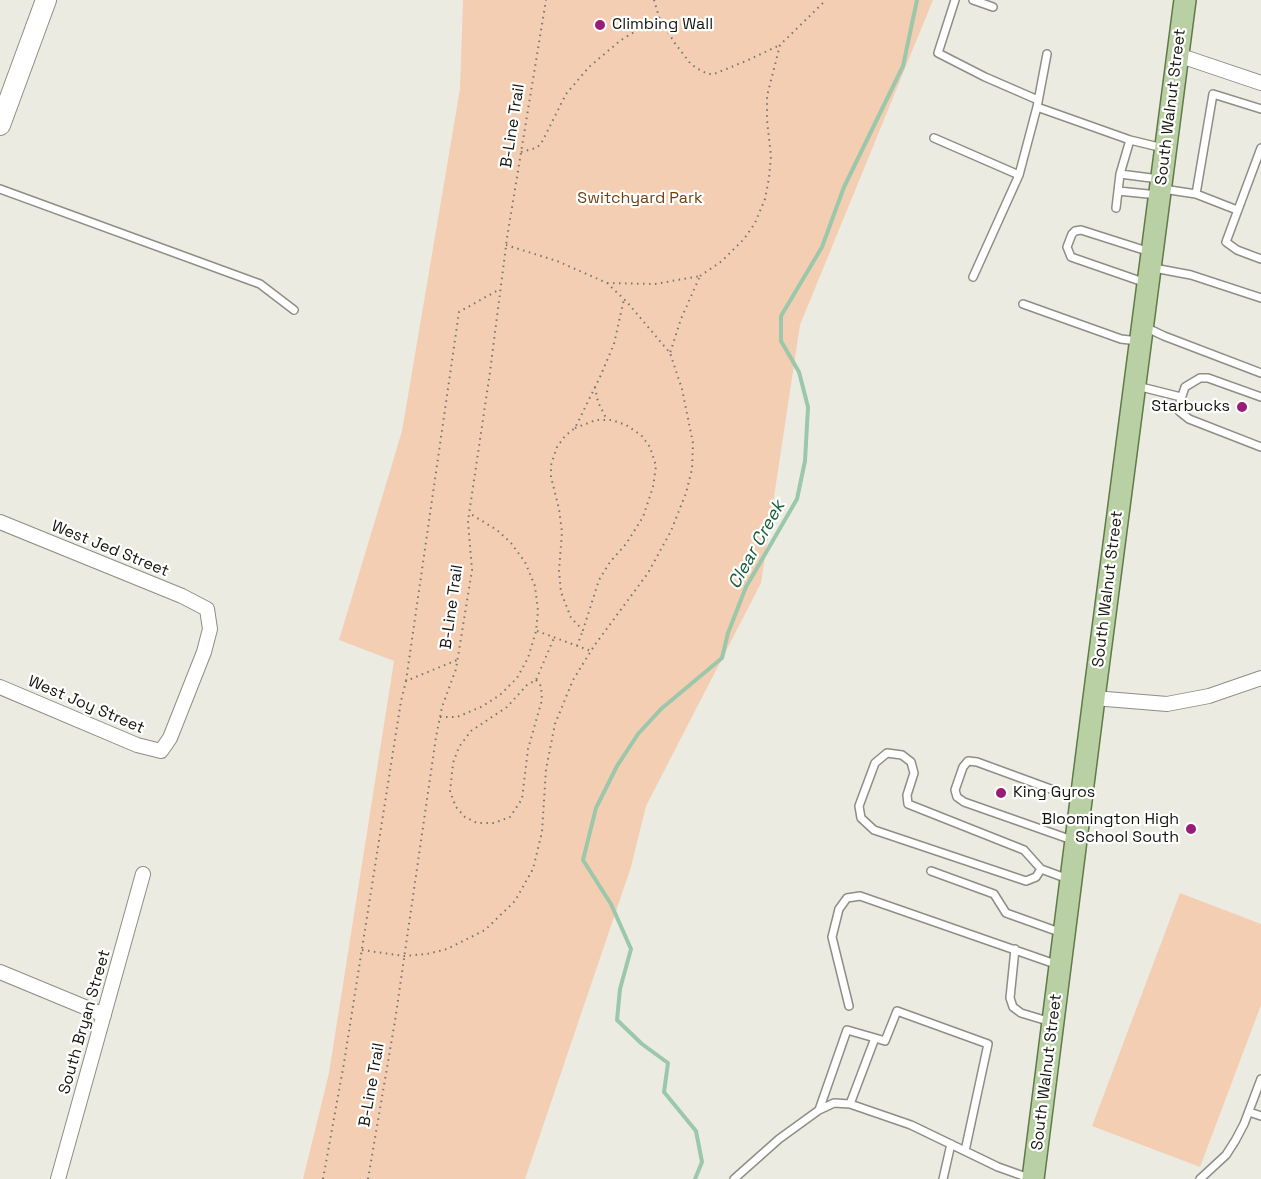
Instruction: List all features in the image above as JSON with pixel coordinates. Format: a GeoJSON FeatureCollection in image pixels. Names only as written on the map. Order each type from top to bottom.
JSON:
{"type":"FeatureCollection","features":[{"type":"Feature","properties":{"kind":"main road","name":"South Walnut Street"},"geometry":{"type":"LineString","coordinates":[[1032,1179],[1185,0]]}},
{"type":"Feature","properties":{"kind":"street"},"geometry":{"type":"LineString","coordinates":[[0,125],[46,0]]}},
{"type":"Feature","properties":{"kind":"street"},"geometry":{"type":"LineString","coordinates":[[1178,55],[1261,83]]}},
{"type":"Feature","properties":{"kind":"street","name":"West Jed Street"},"geometry":{"type":"LineString","coordinates":[[0,522],[182,596],[207,609],[210,629],[204,652],[170,738],[160,751]]}},
{"type":"Feature","properties":{"kind":"street"},"geometry":{"type":"LineString","coordinates":[[1094,698],[1167,704],[1209,696],[1261,678]]}},
{"type":"Feature","properties":{"kind":"street","name":"West Joy Street"},"geometry":{"type":"LineString","coordinates":[[0,687],[137,745],[160,751]]}},
{"type":"Feature","properties":{"kind":"street","name":"South Bryan Street"},"geometry":{"type":"LineString","coordinates":[[58,1179],[143,874]]}},
{"type":"Feature","properties":{"kind":"street"},"geometry":{"type":"LineString","coordinates":[[0,972],[104,1015]]}},
{"type":"Feature","properties":{"kind":"lane"},"geometry":{"type":"LineString","coordinates":[[955,0],[938,53],[1037,104],[1130,140],[1166,149]]}},
{"type":"Feature","properties":{"kind":"lane"},"geometry":{"type":"LineString","coordinates":[[974,0],[993,7]]}},
{"type":"Feature","properties":{"kind":"lane"},"geometry":{"type":"LineString","coordinates":[[973,277],[1019,175],[1047,54]]}},
{"type":"Feature","properties":{"kind":"lane"},"geometry":{"type":"LineString","coordinates":[[1196,194],[1213,94],[1261,109]]}},
{"type":"Feature","properties":{"kind":"lane"},"geometry":{"type":"LineString","coordinates":[[934,138],[1019,175]]}},
{"type":"Feature","properties":{"kind":"lane"},"geometry":{"type":"LineString","coordinates":[[1116,208],[1120,174],[1130,140]]}},
{"type":"Feature","properties":{"kind":"lane"},"geometry":{"type":"LineString","coordinates":[[1261,148],[1226,242],[1237,250],[1261,259]]}},
{"type":"Feature","properties":{"kind":"lane"},"geometry":{"type":"LineString","coordinates":[[1120,174],[1161,188],[1196,194],[1237,210]]}},
{"type":"Feature","properties":{"kind":"lane"},"geometry":{"type":"LineString","coordinates":[[1118,191],[1161,188]]}},
{"type":"Feature","properties":{"kind":"lane"},"geometry":{"type":"LineString","coordinates":[[0,189],[260,284],[294,310]]}},
{"type":"Feature","properties":{"kind":"lane"},"geometry":{"type":"LineString","coordinates":[[1150,268],[1081,230],[1072,234],[1067,247],[1071,257],[1191,275],[1261,298]]}},
{"type":"Feature","properties":{"kind":"lane"},"geometry":{"type":"LineString","coordinates":[[1023,304],[1121,339],[1141,334],[1164,336],[1261,373]]}},
{"type":"Feature","properties":{"kind":"lane"},"geometry":{"type":"LineString","coordinates":[[1261,397],[1208,378],[1200,378],[1185,387],[1179,411],[1189,419],[1261,447]]}},
{"type":"Feature","properties":{"kind":"lane"},"geometry":{"type":"LineString","coordinates":[[1135,386],[1181,397]]}},
{"type":"Feature","properties":{"kind":"lane"},"geometry":{"type":"LineString","coordinates":[[1041,869],[1036,877],[1026,881],[874,830],[861,818],[859,806],[875,763],[886,753],[902,755],[911,762],[914,772],[907,795],[908,804],[1024,850],[1041,869],[1071,880]]}},
{"type":"Feature","properties":{"kind":"lane"},"geometry":{"type":"LineString","coordinates":[[1076,841],[964,802],[957,797],[955,790],[963,767],[968,761],[977,762],[1081,800]]}},
{"type":"Feature","properties":{"kind":"lane"},"geometry":{"type":"LineString","coordinates":[[931,871],[994,894],[1006,913],[1064,934]]}},
{"type":"Feature","properties":{"kind":"lane"},"geometry":{"type":"LineString","coordinates":[[849,1006],[832,938],[839,909],[847,898],[860,896],[1060,966]]}},
{"type":"Feature","properties":{"kind":"lane"},"geometry":{"type":"LineString","coordinates":[[1015,949],[1010,998],[1013,1007],[1021,1013],[1053,1023]]}},
{"type":"Feature","properties":{"kind":"lane"},"geometry":{"type":"LineString","coordinates":[[819,1110],[846,1030],[885,1041],[897,1011],[988,1044],[965,1151]]}},
{"type":"Feature","properties":{"kind":"lane"},"geometry":{"type":"LineString","coordinates":[[850,1104],[875,1038]]}},
{"type":"Feature","properties":{"kind":"lane"},"geometry":{"type":"LineString","coordinates":[[1200,1179],[1226,1155],[1249,1112],[1261,1079]]}},
{"type":"Feature","properties":{"kind":"lane"},"geometry":{"type":"LineString","coordinates":[[734,1179],[779,1139],[819,1110],[834,1103],[850,1104],[911,1125],[998,1167],[1032,1179]]}},
{"type":"Feature","properties":{"kind":"lane"},"geometry":{"type":"LineString","coordinates":[[1249,1112],[1261,1116]]}},
{"type":"Feature","properties":{"kind":"lane"},"geometry":{"type":"LineString","coordinates":[[943,1179],[951,1144]]}},
{"type":"Feature","properties":{"kind":"path","name":"B-Line Trail"},"geometry":{"type":"LineString","coordinates":[[368,1179],[395,1021],[430,772],[442,706],[456,669],[472,570],[468,533],[469,513],[506,245],[546,0]]}},
{"type":"Feature","properties":{"kind":"path"},"geometry":{"type":"LineString","coordinates":[[654,0],[659,17],[674,42],[690,63],[708,74],[714,74],[747,61],[780,45],[826,0]]}},
{"type":"Feature","properties":{"kind":"path"},"geometry":{"type":"LineString","coordinates":[[521,152],[536,148],[541,144],[566,94],[589,67],[621,40],[659,17]]}},
{"type":"Feature","properties":{"kind":"path"},"geometry":{"type":"LineString","coordinates":[[607,283],[655,284],[700,276],[722,261],[744,239],[755,223],[765,199],[771,156],[767,96],[780,45]]}},
{"type":"Feature","properties":{"kind":"path"},"geometry":{"type":"LineString","coordinates":[[362,950],[404,956],[447,949],[485,930],[515,901],[533,869],[542,832],[546,769],[555,724],[573,681],[591,651],[648,573],[671,531],[686,493],[692,469],[693,443],[682,389],[670,353],[624,298],[607,283],[557,261],[506,245]]}},
{"type":"Feature","properties":{"kind":"path"},"geometry":{"type":"LineString","coordinates":[[670,353],[681,319],[700,276]]}},
{"type":"Feature","properties":{"kind":"path"},"geometry":{"type":"LineString","coordinates":[[323,1179],[362,950],[400,701],[406,681],[459,312],[500,289]]}},
{"type":"Feature","properties":{"kind":"path"},"geometry":{"type":"LineString","coordinates":[[575,428],[614,344],[624,298]]}},
{"type":"Feature","properties":{"kind":"path"},"geometry":{"type":"LineString","coordinates":[[595,387],[598,402],[607,420]]}},
{"type":"Feature","properties":{"kind":"path"},"geometry":{"type":"LineString","coordinates":[[577,646],[583,630],[599,580],[643,517],[653,487],[656,466],[650,447],[641,435],[626,425],[607,420],[596,420],[575,428],[565,436],[557,447],[551,465],[551,477],[562,532],[559,571],[561,592],[571,618],[583,630]]}},
{"type":"Feature","properties":{"kind":"path"},"geometry":{"type":"LineString","coordinates":[[440,717],[457,717],[482,707],[500,695],[517,678],[528,658],[536,631],[538,611],[535,586],[525,562],[511,543],[497,530],[469,513]]}},
{"type":"Feature","properties":{"kind":"path"},"geometry":{"type":"LineString","coordinates":[[536,631],[591,651]]}},
{"type":"Feature","properties":{"kind":"path"},"geometry":{"type":"LineString","coordinates":[[536,680],[541,686],[542,700],[528,749],[522,799],[510,817],[494,823],[477,823],[465,818],[456,807],[450,792],[453,763],[459,747],[471,731],[507,707],[527,685],[536,680],[554,638]]}},
{"type":"Feature","properties":{"kind":"path"},"geometry":{"type":"LineString","coordinates":[[406,681],[457,660]]}},
{"type":"Feature","properties":{"kind":"green space","name":"Switchyard Park"},"geometry":{"type":"Polygon","coordinates":[[[463,0],[933,0],[800,325],[761,583],[646,806],[631,867],[525,1179],[303,1179],[329,1073],[394,661],[339,640],[402,431],[460,89],[463,0]]]}},
{"type":"Feature","properties":{"kind":"green space"},"geometry":{"type":"Polygon","coordinates":[[[1180,893],[1261,924],[1261,1005],[1200,1167],[1092,1126],[1180,893]]]}},
{"type":"Feature","properties":{"kind":"waterway","name":"Clear Creek"},"geometry":{"type":"LineString","coordinates":[[695,1179],[702,1162],[696,1131],[664,1092],[668,1063],[642,1044],[617,1020],[620,989],[631,949],[611,904],[583,860],[596,808],[617,766],[638,734],[661,709],[722,658],[728,633],[746,587],[797,499],[805,461],[808,407],[799,372],[781,341],[781,316],[822,247],[844,187],[903,66],[917,0]]}},
{"type":"Feature","properties":{"kind":"place","name":"Climbing Wall"},"geometry":{"type":"Point","coordinates":[600,25]}},
{"type":"Feature","properties":{"kind":"place","name":"Starbucks"},"geometry":{"type":"Point","coordinates":[1242,407]}},
{"type":"Feature","properties":{"kind":"place","name":"King Gyros"},"geometry":{"type":"Point","coordinates":[1001,793]}},
{"type":"Feature","properties":{"kind":"place","name":"Bloomington High School South"},"geometry":{"type":"Point","coordinates":[1191,829]}}]}
